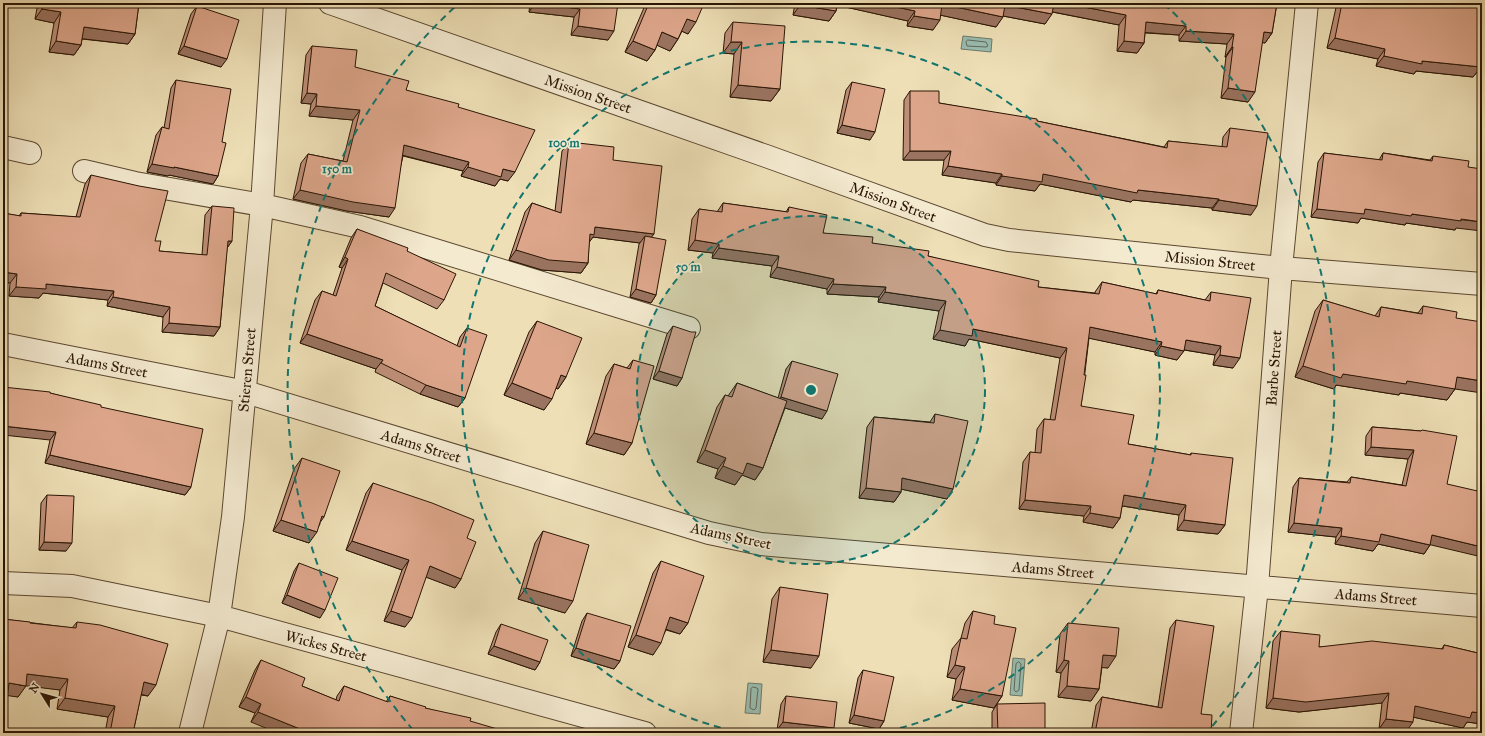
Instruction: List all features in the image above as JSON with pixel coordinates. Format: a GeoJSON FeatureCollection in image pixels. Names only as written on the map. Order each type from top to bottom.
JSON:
{"type":"FeatureCollection","features":[{"type":"Feature","properties":{"kind":"street","name":"Stieren Street"},"geometry":{"type":"LineString","coordinates":[[190,733],[219,616],[234,516],[262,205],[275,3]]}},
{"type":"Feature","properties":{"kind":"street","name":"Mission Street"},"geometry":{"type":"LineString","coordinates":[[330,3],[766,156],[985,235],[1009,240],[1281,268],[1482,284]]}},
{"type":"Feature","properties":{"kind":"street","name":"Barbe Street"},"geometry":{"type":"LineString","coordinates":[[1241,733],[1257,587],[1281,268],[1307,3]]}},
{"type":"Feature","properties":{"kind":"street"},"geometry":{"type":"LineString","coordinates":[[3,147],[30,153]]}},
{"type":"Feature","properties":{"kind":"street"},"geometry":{"type":"LineString","coordinates":[[84,171],[135,183],[262,205],[360,227],[688,328]]}},
{"type":"Feature","properties":{"kind":"street","name":"Adams Street"},"geometry":{"type":"LineString","coordinates":[[3,344],[246,392],[709,533],[761,544],[1482,606]]}},
{"type":"Feature","properties":{"kind":"street","name":"Wickes Street"},"geometry":{"type":"LineString","coordinates":[[3,583],[72,586],[219,616],[645,733]]}},
{"type":"Feature","properties":{"kind":"water"},"geometry":{"type":"Polygon","coordinates":[[[963,36],[992,39],[991,52],[961,49],[963,36]]]}},
{"type":"Feature","properties":{"kind":"water"},"geometry":{"type":"Polygon","coordinates":[[[1013,658],[1025,659],[1022,696],[1010,695],[1013,658]]]}},
{"type":"Feature","properties":{"kind":"water"},"geometry":{"type":"Polygon","coordinates":[[[748,683],[762,684],[760,714],[745,713],[748,683]]]}},
{"type":"Feature","properties":{"kind":"building"},"geometry":{"type":"Polygon","coordinates":[[[43,3],[139,3],[135,34],[84,27],[81,45],[56,41],[61,12],[42,9],[43,3]]]}},
{"type":"Feature","properties":{"kind":"building"},"geometry":{"type":"Polygon","coordinates":[[[535,3],[618,3],[614,31],[578,26],[580,9],[535,3]]]}},
{"type":"Feature","properties":{"kind":"building"},"geometry":{"type":"Polygon","coordinates":[[[649,3],[702,3],[702,8],[696,22],[687,19],[678,39],[662,32],[655,50],[633,41],[649,3]]]}},
{"type":"Feature","properties":{"kind":"building"},"geometry":{"type":"Polygon","coordinates":[[[800,3],[837,3],[836,11],[800,5],[800,3]]]}},
{"type":"Feature","properties":{"kind":"building"},"geometry":{"type":"Polygon","coordinates":[[[878,3],[1054,3],[1052,14],[1005,5],[1003,17],[942,4],[940,20],[914,16],[915,11],[878,3]]]}},
{"type":"Feature","properties":{"kind":"building"},"geometry":{"type":"Polygon","coordinates":[[[1063,3],[1277,3],[1272,33],[1264,32],[1255,92],[1228,88],[1234,34],[1186,31],[1186,26],[1146,22],[1144,43],[1124,41],[1126,15],[1063,3]]]}},
{"type":"Feature","properties":{"kind":"building"},"geometry":{"type":"Polygon","coordinates":[[[1342,3],[1482,3],[1481,67],[1422,61],[1422,64],[1384,56],[1385,49],[1335,38],[1342,3]]]}},
{"type":"Feature","properties":{"kind":"building"},"geometry":{"type":"Polygon","coordinates":[[[197,6],[239,20],[227,59],[184,46],[197,6]]]}},
{"type":"Feature","properties":{"kind":"building"},"geometry":{"type":"Polygon","coordinates":[[[733,22],[785,26],[780,89],[738,85],[742,42],[731,42],[733,22]]]}},
{"type":"Feature","properties":{"kind":"building"},"geometry":{"type":"Polygon","coordinates":[[[312,46],[357,50],[355,67],[409,81],[406,90],[459,104],[458,107],[535,130],[515,172],[503,169],[501,177],[468,167],[469,162],[404,145],[395,208],[353,202],[300,190],[308,154],[347,162],[360,110],[316,106],[317,94],[307,93],[312,46]]]}},
{"type":"Feature","properties":{"kind":"building"},"geometry":{"type":"Polygon","coordinates":[[[3,72],[5,72],[3,86],[3,72]]]}},
{"type":"Feature","properties":{"kind":"building"},"geometry":{"type":"Polygon","coordinates":[[[176,80],[231,89],[222,142],[226,143],[218,176],[152,164],[162,127],[169,129],[176,80]]]}},
{"type":"Feature","properties":{"kind":"building"},"geometry":{"type":"Polygon","coordinates":[[[852,82],[885,89],[875,132],[842,125],[852,82]]]}},
{"type":"Feature","properties":{"kind":"building"},"geometry":{"type":"Polygon","coordinates":[[[910,91],[939,91],[939,103],[1037,119],[1037,121],[1167,148],[1168,141],[1227,147],[1230,128],[1268,133],[1257,206],[1219,199],[1138,190],[1137,193],[1043,174],[1042,182],[948,166],[951,151],[910,151],[910,91]]]}},
{"type":"Feature","properties":{"kind":"building"},"geometry":{"type":"Polygon","coordinates":[[[569,142],[614,147],[613,160],[662,166],[654,234],[595,227],[594,235],[590,234],[588,263],[549,260],[516,250],[532,203],[561,213],[569,142]]]}},
{"type":"Feature","properties":{"kind":"building"},"geometry":{"type":"Polygon","coordinates":[[[1324,153],[1382,160],[1383,153],[1432,161],[1433,156],[1469,161],[1468,167],[1482,169],[1482,222],[1461,219],[1461,221],[1412,214],[1411,216],[1365,209],[1364,214],[1317,209],[1324,153]]]}},
{"type":"Feature","properties":{"kind":"building"},"geometry":{"type":"Polygon","coordinates":[[[91,175],[168,191],[155,241],[161,241],[159,251],[207,255],[212,206],[234,208],[232,241],[228,241],[220,327],[169,323],[170,307],[113,297],[114,291],[46,284],[46,289],[16,287],[17,274],[3,272],[3,213],[21,216],[21,213],[80,217],[91,175]]]}},
{"type":"Feature","properties":{"kind":"building"},"geometry":{"type":"Polygon","coordinates":[[[723,203],[788,212],[789,207],[827,215],[823,233],[873,237],[872,243],[929,251],[928,256],[1039,281],[1038,287],[1099,294],[1102,282],[1157,294],[1158,290],[1210,301],[1211,292],[1251,298],[1240,358],[1220,355],[1221,346],[1186,340],[1184,351],[1161,346],[1162,342],[1090,327],[1084,375],[1086,375],[1081,406],[1134,415],[1128,444],[1191,455],[1191,453],[1233,458],[1225,525],[1184,520],[1186,505],[1124,495],[1120,518],[1090,513],[1091,506],[1025,500],[1030,452],[1041,453],[1044,419],[1055,420],[1067,348],[973,329],[972,336],[940,330],[946,301],[885,292],[886,287],[833,284],[834,279],[777,267],[779,256],[719,248],[719,244],[695,240],[699,209],[722,212],[723,203]]]}},
{"type":"Feature","properties":{"kind":"building"},"geometry":{"type":"Polygon","coordinates":[[[357,229],[408,248],[407,251],[456,274],[444,300],[386,273],[375,306],[460,347],[467,328],[487,335],[465,398],[426,385],[381,363],[383,360],[307,334],[322,291],[336,296],[348,259],[345,257],[357,229]]]}},
{"type":"Feature","properties":{"kind":"building"},"geometry":{"type":"Polygon","coordinates":[[[645,236],[666,240],[656,295],[636,289],[645,236]]]}},
{"type":"Feature","properties":{"kind":"building"},"geometry":{"type":"Polygon","coordinates":[[[1323,300],[1379,317],[1381,307],[1422,314],[1423,306],[1457,312],[1456,318],[1482,322],[1482,381],[1457,377],[1455,389],[1407,381],[1406,384],[1343,374],[1341,378],[1303,366],[1323,300]]]}},
{"type":"Feature","properties":{"kind":"building"},"geometry":{"type":"Polygon","coordinates":[[[537,321],[582,338],[566,377],[561,375],[552,399],[512,383],[537,321]]]}},
{"type":"Feature","properties":{"kind":"building"},"geometry":{"type":"Polygon","coordinates":[[[673,326],[691,332],[696,332],[682,378],[659,371],[673,326]]]}},
{"type":"Feature","properties":{"kind":"building"},"geometry":{"type":"Polygon","coordinates":[[[633,360],[654,366],[632,443],[594,433],[614,364],[630,369],[633,360]]]}},
{"type":"Feature","properties":{"kind":"building"},"geometry":{"type":"Polygon","coordinates":[[[792,361],[838,374],[827,411],[781,397],[792,361]]]}},
{"type":"Feature","properties":{"kind":"building"},"geometry":{"type":"Polygon","coordinates":[[[737,383],[787,401],[763,468],[747,463],[743,474],[723,466],[726,458],[705,450],[725,395],[732,397],[737,383]]]}},
{"type":"Feature","properties":{"kind":"building"},"geometry":{"type":"Polygon","coordinates":[[[3,387],[50,392],[101,405],[101,407],[203,429],[191,487],[50,455],[56,432],[3,426],[3,387]]]}},
{"type":"Feature","properties":{"kind":"building"},"geometry":{"type":"Polygon","coordinates":[[[935,414],[968,421],[953,489],[902,478],[901,492],[866,488],[874,417],[934,423],[935,414]]]}},
{"type":"Feature","properties":{"kind":"building"},"geometry":{"type":"Polygon","coordinates":[[[1372,427],[1422,430],[1457,436],[1447,484],[1482,492],[1482,547],[1432,535],[1430,545],[1381,534],[1379,542],[1341,536],[1342,528],[1294,523],[1299,478],[1350,483],[1351,477],[1406,486],[1414,450],[1371,447],[1372,427]]]}},
{"type":"Feature","properties":{"kind":"building"},"geometry":{"type":"Polygon","coordinates":[[[302,458],[340,471],[324,517],[322,516],[317,532],[281,520],[302,458]]]}},
{"type":"Feature","properties":{"kind":"building"},"geometry":{"type":"Polygon","coordinates":[[[373,483],[432,503],[474,520],[467,538],[476,542],[461,579],[430,566],[412,618],[391,611],[409,560],[352,541],[373,483]]]}},
{"type":"Feature","properties":{"kind":"building"},"geometry":{"type":"Polygon","coordinates":[[[47,495],[74,496],[72,543],[44,542],[47,495]]]}},
{"type":"Feature","properties":{"kind":"building"},"geometry":{"type":"Polygon","coordinates":[[[543,531],[589,545],[573,601],[526,588],[543,531]]]}},
{"type":"Feature","properties":{"kind":"building"},"geometry":{"type":"Polygon","coordinates":[[[661,561],[704,576],[688,623],[670,617],[661,643],[636,635],[661,561]]]}},
{"type":"Feature","properties":{"kind":"building"},"geometry":{"type":"Polygon","coordinates":[[[299,563],[338,578],[325,610],[287,595],[299,563]]]}},
{"type":"Feature","properties":{"kind":"building"},"geometry":{"type":"Polygon","coordinates":[[[780,587],[828,594],[819,656],[771,650],[780,587]]]}},
{"type":"Feature","properties":{"kind":"building"},"geometry":{"type":"Polygon","coordinates":[[[973,611],[995,616],[994,624],[1016,628],[1002,696],[960,689],[965,667],[955,665],[961,638],[967,639],[973,611]]]}},
{"type":"Feature","properties":{"kind":"building"},"geometry":{"type":"Polygon","coordinates":[[[587,613],[631,626],[620,661],[576,648],[587,613]]]}},
{"type":"Feature","properties":{"kind":"building"},"geometry":{"type":"Polygon","coordinates":[[[3,619],[76,628],[77,622],[100,625],[168,644],[156,685],[144,682],[133,733],[110,733],[115,706],[65,698],[68,679],[27,674],[26,686],[9,683],[3,731],[3,619]]]}},
{"type":"Feature","properties":{"kind":"building"},"geometry":{"type":"Polygon","coordinates":[[[1176,620],[1214,626],[1201,714],[1212,715],[1211,733],[1095,733],[1102,697],[1162,708],[1176,620]]]}},
{"type":"Feature","properties":{"kind":"building"},"geometry":{"type":"Polygon","coordinates":[[[1068,623],[1119,628],[1116,656],[1103,655],[1099,689],[1067,686],[1069,661],[1064,660],[1068,623]]]}},
{"type":"Feature","properties":{"kind":"building"},"geometry":{"type":"Polygon","coordinates":[[[501,624],[548,640],[540,662],[494,646],[501,624]]]}},
{"type":"Feature","properties":{"kind":"building"},"geometry":{"type":"Polygon","coordinates":[[[1281,631],[1320,635],[1319,647],[1372,641],[1443,649],[1444,645],[1482,654],[1482,713],[1472,712],[1470,718],[1415,706],[1413,722],[1386,719],[1389,693],[1306,702],[1273,698],[1281,631]]]}},
{"type":"Feature","properties":{"kind":"building"},"geometry":{"type":"Polygon","coordinates":[[[261,660],[305,678],[302,686],[339,701],[344,686],[388,702],[390,696],[426,707],[425,708],[471,718],[470,721],[511,733],[310,733],[258,712],[261,704],[246,697],[261,660]]]}},
{"type":"Feature","properties":{"kind":"building"},"geometry":{"type":"Polygon","coordinates":[[[863,670],[894,677],[884,721],[854,715],[863,670]]]}},
{"type":"Feature","properties":{"kind":"building"},"geometry":{"type":"Polygon","coordinates":[[[786,696],[837,702],[834,728],[783,722],[786,696]]]}},
{"type":"Feature","properties":{"kind":"building"},"geometry":{"type":"Polygon","coordinates":[[[1045,703],[1045,733],[998,733],[997,704],[1045,703]]]}}]}
